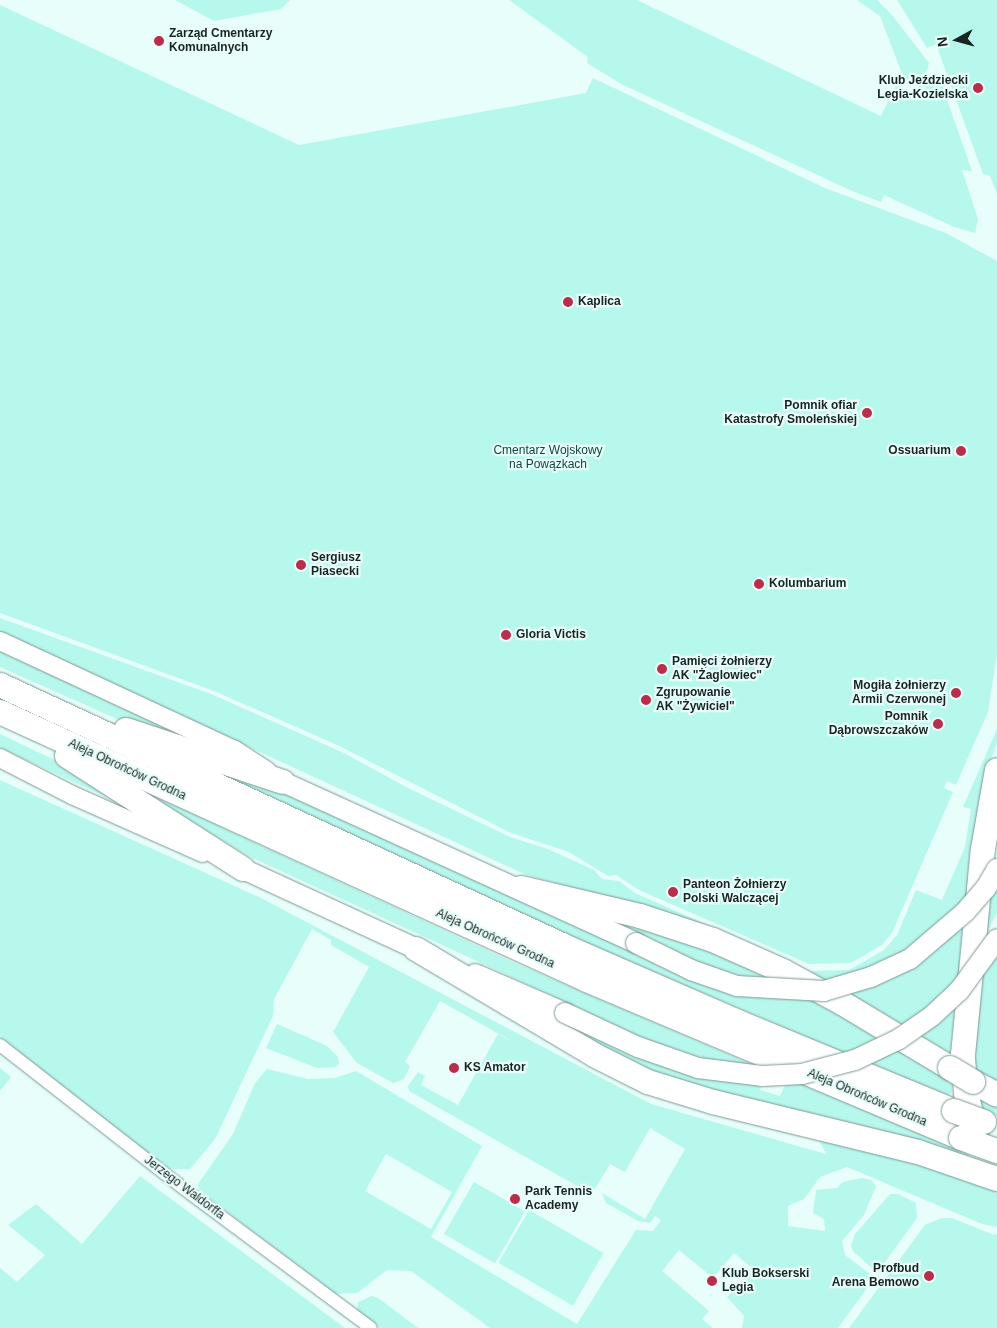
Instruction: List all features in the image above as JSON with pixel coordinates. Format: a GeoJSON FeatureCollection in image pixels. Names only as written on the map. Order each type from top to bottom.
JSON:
{"type":"FeatureCollection","features":[{"type":"Feature","properties":{"kind":"highway"},"geometry":{"type":"LineString","coordinates":[[0,685],[37,701],[283,782]]}},
{"type":"Feature","properties":{"kind":"highway","name":"Aleja Obrońców Grodna"},"geometry":{"type":"LineString","coordinates":[[37,701],[360,854],[564,946],[754,1029],[990,1125]]}},
{"type":"Feature","properties":{"kind":"highway"},"geometry":{"type":"LineString","coordinates":[[0,712],[243,868]]}},
{"type":"Feature","properties":{"kind":"highway","name":"Aleja Obrońców Grodna"},"geometry":{"type":"LineString","coordinates":[[0,712],[587,980],[961,1138],[997,1151]]}},
{"type":"Feature","properties":{"kind":"highway"},"geometry":{"type":"LineString","coordinates":[[991,1173],[974,1125],[966,1093],[963,1055],[984,840],[997,770]]}},
{"type":"Feature","properties":{"kind":"highway"},"geometry":{"type":"LineString","coordinates":[[521,888],[640,916],[713,940],[825,994],[997,1095]]}},
{"type":"Feature","properties":{"kind":"highway"},"geometry":{"type":"LineString","coordinates":[[416,948],[596,1056],[648,1082],[713,1102],[901,1148],[991,1173]]}},
{"type":"Feature","properties":{"kind":"main road"},"geometry":{"type":"LineString","coordinates":[[0,641],[235,750],[283,782],[521,888],[690,970],[738,986],[824,990],[870,977],[910,959],[965,912],[986,888],[997,869]]}},
{"type":"Feature","properties":{"kind":"main road"},"geometry":{"type":"LineString","coordinates":[[0,758],[139,825],[243,868],[416,948],[646,1050],[698,1068],[762,1076],[802,1074],[855,1060],[899,1039],[932,1016],[959,991],[997,939]]}},
{"type":"Feature","properties":{"kind":"street","name":"Jerzego Waldorffa"},"geometry":{"type":"LineString","coordinates":[[0,1045],[183,1188],[371,1328]]}},
{"type":"Feature","properties":{"kind":"green space"},"geometry":{"type":"Polygon","coordinates":[[[175,0],[290,0],[281,9],[214,21],[175,0]]]}},
{"type":"Feature","properties":{"kind":"green space"},"geometry":{"type":"Polygon","coordinates":[[[509,0],[637,0],[881,116],[898,81],[903,92],[909,93],[934,76],[940,80],[972,171],[962,170],[978,219],[975,233],[954,227],[884,195],[881,202],[852,191],[621,84],[587,63],[588,57],[509,0]]]}},
{"type":"Feature","properties":{"kind":"green space"},"geometry":{"type":"Polygon","coordinates":[[[857,0],[877,0],[892,15],[929,63],[927,71],[906,84],[880,16],[857,0]]]}},
{"type":"Feature","properties":{"kind":"green space","name":"Klub Jeździecki Legia-Kozielska"},"geometry":{"type":"Polygon","coordinates":[[[897,0],[997,0],[997,194],[990,176],[983,174],[936,44],[927,48],[897,0]]]}},
{"type":"Feature","properties":{"kind":"green space","name":"Cmentarz Wojskowy na Powązkach"},"geometry":{"type":"Polygon","coordinates":[[[0,5],[299,145],[586,93],[593,78],[825,188],[946,233],[997,261],[997,653],[988,712],[956,785],[947,781],[945,785],[944,788],[953,792],[892,933],[882,945],[851,963],[809,964],[639,890],[616,875],[608,876],[569,852],[511,833],[337,745],[214,691],[0,613],[0,5]]]}},
{"type":"Feature","properties":{"kind":"green space"},"geometry":{"type":"Polygon","coordinates":[[[0,618],[211,694],[342,752],[408,788],[510,837],[548,849],[594,870],[602,879],[619,881],[635,893],[737,938],[710,927],[524,874],[0,632],[0,618]]]}},
{"type":"Feature","properties":{"kind":"green space"},"geometry":{"type":"Polygon","coordinates":[[[0,649],[205,745],[137,728],[0,667],[0,649]]]}},
{"type":"Feature","properties":{"kind":"green space"},"geometry":{"type":"Polygon","coordinates":[[[997,729],[997,743],[988,768],[970,854],[950,1059],[810,971],[849,970],[884,950],[897,935],[916,890],[942,900],[965,847],[971,809],[963,807],[997,729]]]}},
{"type":"Feature","properties":{"kind":"green space"},"geometry":{"type":"Polygon","coordinates":[[[0,734],[59,762],[141,813],[0,748],[0,734]]]}},
{"type":"Feature","properties":{"kind":"green space"},"geometry":{"type":"Polygon","coordinates":[[[182,758],[241,777],[577,906],[641,923],[775,976],[951,1078],[952,1093],[948,1095],[935,1091],[578,940],[182,758]]]}},
{"type":"Feature","properties":{"kind":"green space"},"geometry":{"type":"Polygon","coordinates":[[[0,780],[261,898],[651,1104],[826,1154],[817,1135],[989,1183],[997,1191],[997,1227],[982,1224],[847,1167],[820,1177],[804,1199],[788,1206],[788,1226],[825,1231],[824,1219],[813,1213],[816,1190],[837,1188],[843,1182],[862,1178],[871,1180],[876,1186],[864,1215],[842,1241],[845,1255],[869,1273],[870,1284],[838,1328],[742,1328],[744,1316],[727,1297],[752,1268],[734,1253],[713,1278],[679,1250],[662,1271],[709,1311],[702,1319],[713,1328],[490,1328],[411,1271],[387,1270],[357,1293],[336,1294],[200,1191],[198,1184],[233,1134],[255,1083],[267,1069],[308,1079],[335,1078],[356,1071],[482,1146],[431,1237],[577,1324],[636,1230],[653,1231],[661,1220],[655,1216],[650,1223],[638,1221],[606,1203],[602,1193],[645,1219],[685,1149],[650,1128],[625,1172],[610,1164],[593,1192],[586,1191],[409,1091],[408,1086],[418,1072],[425,1076],[421,1085],[458,1105],[498,1034],[526,1049],[440,1001],[405,1062],[410,1066],[404,1079],[393,1083],[357,1063],[333,1032],[369,967],[331,945],[331,940],[312,929],[274,999],[273,1016],[215,1139],[190,1169],[167,1169],[0,1037],[0,780]],[[386,1154],[365,1191],[431,1229],[452,1192],[386,1154]]]}},
{"type":"Feature","properties":{"kind":"green space"},"geometry":{"type":"Polygon","coordinates":[[[137,788],[515,963],[765,1070],[760,1090],[780,1096],[788,1079],[966,1151],[972,1162],[669,1082],[561,1027],[568,1003],[248,856],[137,788]]]}},
{"type":"Feature","properties":{"kind":"green space"},"geometry":{"type":"Polygon","coordinates":[[[997,888],[997,913],[985,936],[987,902],[997,888]]]}},
{"type":"Feature","properties":{"kind":"green space"},"geometry":{"type":"Polygon","coordinates":[[[997,955],[997,1085],[971,1070],[979,980],[997,955]]]}},
{"type":"Feature","properties":{"kind":"green space"},"geometry":{"type":"Polygon","coordinates":[[[277,1024],[327,1046],[338,1057],[339,1064],[335,1067],[317,1068],[266,1048],[277,1024]]]}},
{"type":"Feature","properties":{"kind":"green space"},"geometry":{"type":"Polygon","coordinates":[[[0,1068],[11,1077],[0,1091],[0,1068]]]}},
{"type":"Feature","properties":{"kind":"green space"},"geometry":{"type":"Polygon","coordinates":[[[975,1097],[997,1101],[997,1116],[978,1109],[975,1097]]]}},
{"type":"Feature","properties":{"kind":"green space"},"geometry":{"type":"Polygon","coordinates":[[[140,1176],[345,1328],[0,1328],[0,1268],[17,1282],[45,1255],[8,1225],[36,1204],[82,1244],[140,1176]]]}},
{"type":"Feature","properties":{"kind":"green space"},"geometry":{"type":"Polygon","coordinates":[[[474,1182],[525,1212],[495,1263],[444,1234],[474,1182]]]}},
{"type":"Feature","properties":{"kind":"green space"},"geometry":{"type":"Polygon","coordinates":[[[890,1194],[898,1194],[916,1203],[917,1218],[880,1269],[874,1270],[853,1251],[851,1246],[855,1234],[890,1194]]]}},
{"type":"Feature","properties":{"kind":"green space"},"geometry":{"type":"Polygon","coordinates":[[[529,1210],[603,1253],[573,1306],[499,1263],[529,1210]]]}},
{"type":"Feature","properties":{"kind":"green space"},"geometry":{"type":"Polygon","coordinates":[[[942,1218],[952,1218],[994,1235],[997,1233],[997,1328],[849,1328],[925,1225],[942,1218]]]}},
{"type":"Feature","properties":{"kind":"green space"},"geometry":{"type":"Polygon","coordinates":[[[372,1296],[378,1298],[418,1328],[380,1328],[357,1311],[358,1302],[372,1296]]]}},
{"type":"Feature","properties":{"kind":"place","name":"Zarząd Cmentarzy Komunalnych"},"geometry":{"type":"Point","coordinates":[159,41]}},
{"type":"Feature","properties":{"kind":"place","name":"Klub Jeździecki Legia-Kozielska"},"geometry":{"type":"Point","coordinates":[978,88]}},
{"type":"Feature","properties":{"kind":"place","name":"Kaplica"},"geometry":{"type":"Point","coordinates":[568,302]}},
{"type":"Feature","properties":{"kind":"place","name":"Pomnik ofiar Katastrofy Smoleńskiej"},"geometry":{"type":"Point","coordinates":[867,413]}},
{"type":"Feature","properties":{"kind":"place","name":"Ossuarium"},"geometry":{"type":"Point","coordinates":[961,451]}},
{"type":"Feature","properties":{"kind":"place","name":"Sergiusz Piasecki"},"geometry":{"type":"Point","coordinates":[301,565]}},
{"type":"Feature","properties":{"kind":"place","name":"Kolumbarium"},"geometry":{"type":"Point","coordinates":[759,584]}},
{"type":"Feature","properties":{"kind":"place","name":"Gloria Victis"},"geometry":{"type":"Point","coordinates":[506,635]}},
{"type":"Feature","properties":{"kind":"place","name":"Pamięci żołnierzy AK \"Żaglowiec\""},"geometry":{"type":"Point","coordinates":[662,669]}},
{"type":"Feature","properties":{"kind":"place","name":"Mogiła żołnierzy Armii Czerwonej"},"geometry":{"type":"Point","coordinates":[956,693]}},
{"type":"Feature","properties":{"kind":"place","name":"Zgrupowanie AK \"Żywiciel\""},"geometry":{"type":"Point","coordinates":[646,700]}},
{"type":"Feature","properties":{"kind":"place","name":"Pomnik Dąbrowszczaków"},"geometry":{"type":"Point","coordinates":[938,724]}},
{"type":"Feature","properties":{"kind":"place","name":"Panteon Żołnierzy Polski Walczącej"},"geometry":{"type":"Point","coordinates":[673,892]}},
{"type":"Feature","properties":{"kind":"place","name":"KS Amator"},"geometry":{"type":"Point","coordinates":[454,1068]}},
{"type":"Feature","properties":{"kind":"place","name":"Park Tennis Academy"},"geometry":{"type":"Point","coordinates":[515,1199]}},
{"type":"Feature","properties":{"kind":"place","name":"Profbud Arena Bemowo"},"geometry":{"type":"Point","coordinates":[929,1276]}},
{"type":"Feature","properties":{"kind":"place","name":"Klub Bokserski Legia"},"geometry":{"type":"Point","coordinates":[712,1281]}}]}
